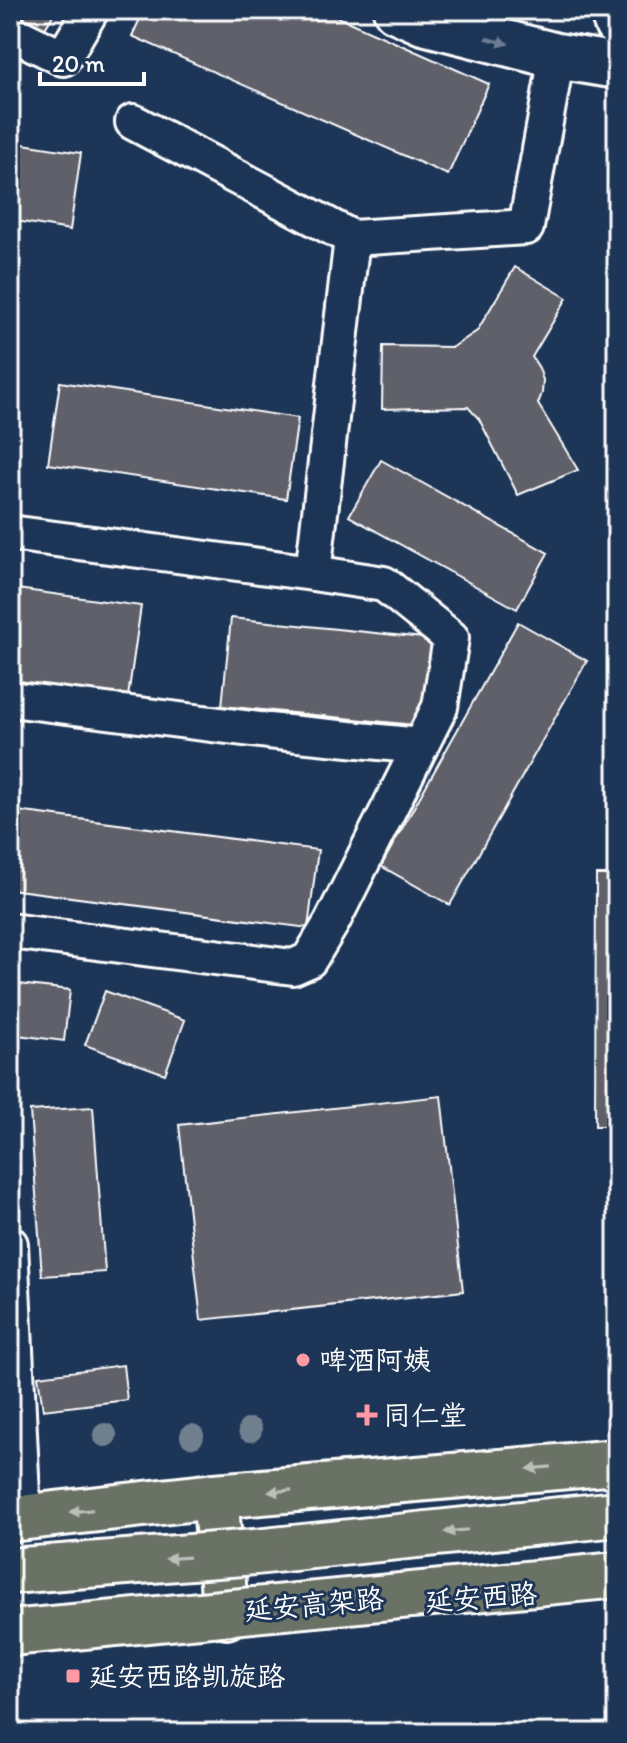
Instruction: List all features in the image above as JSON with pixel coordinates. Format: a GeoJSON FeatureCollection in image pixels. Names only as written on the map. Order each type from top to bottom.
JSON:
{"type":"FeatureCollection","features":[{"type":"Feature","properties":{"kind":"main road"},"geometry":{"type":"LineString","coordinates":[[13,1518],[215,1496],[617,1462]]}},
{"type":"Feature","properties":{"kind":"main road"},"geometry":{"type":"LineString","coordinates":[[215,1496],[226,1616]]}},
{"type":"Feature","properties":{"kind":"main road","name":"延安高架路"},"geometry":{"type":"LineString","coordinates":[[10,1571],[255,1552],[617,1514]]}},
{"type":"Feature","properties":{"kind":"main road","name":"延安高架路"},"geometry":{"type":"LineString","coordinates":[[10,1636],[617,1575]]}},
{"type":"Feature","properties":{"kind":"main road","name":"延安西路"},"geometry":{"type":"LineString","coordinates":[[10,1636],[226,1616],[617,1587]]}},
{"type":"Feature","properties":{"kind":"street"},"geometry":{"type":"LineString","coordinates":[[10,32],[63,58],[91,10]]}},
{"type":"Feature","properties":{"kind":"street"},"geometry":{"type":"LineString","coordinates":[[396,10],[423,22],[557,56],[617,66]]}},
{"type":"Feature","properties":{"kind":"street"},"geometry":{"type":"LineString","coordinates":[[612,10],[617,24]]}},
{"type":"Feature","properties":{"kind":"street"},"geometry":{"type":"LineString","coordinates":[[133,122],[352,238],[526,227],[557,56]]}},
{"type":"Feature","properties":{"kind":"street"},"geometry":{"type":"LineString","coordinates":[[313,573],[352,238]]}},
{"type":"Feature","properties":{"kind":"street"},"geometry":{"type":"LineString","coordinates":[[10,533],[384,584],[451,638],[440,707],[332,922],[309,960],[293,967],[10,931]]}},
{"type":"Feature","properties":{"kind":"street"},"geometry":{"type":"LineString","coordinates":[[10,699],[268,731],[420,746]]}},
{"type":"Feature","properties":{"kind":"street"},"geometry":{"type":"LineString","coordinates":[[10,1244],[13,1518]]}},
{"type":"Feature","properties":{"kind":"building"},"geometry":{"type":"Polygon","coordinates":[[[10,10],[56,10],[43,32],[10,10]]]}},
{"type":"Feature","properties":{"kind":"building"},"geometry":{"type":"Polygon","coordinates":[[[144,10],[322,10],[489,84],[448,175],[132,36],[144,10]]]}},
{"type":"Feature","properties":{"kind":"building"},"geometry":{"type":"Polygon","coordinates":[[[10,142],[81,153],[70,230],[10,220],[10,142]]]}},
{"type":"Feature","properties":{"kind":"building"},"geometry":{"type":"Polygon","coordinates":[[[515,267],[567,298],[532,357],[543,380],[538,404],[578,470],[518,495],[479,419],[468,407],[382,409],[383,346],[453,347],[477,331],[515,267]]]}},
{"type":"Feature","properties":{"kind":"building"},"geometry":{"type":"Polygon","coordinates":[[[60,382],[298,418],[286,499],[48,464],[60,382]]]}},
{"type":"Feature","properties":{"kind":"building"},"geometry":{"type":"Polygon","coordinates":[[[381,460],[548,553],[517,609],[349,516],[381,460]]]}},
{"type":"Feature","properties":{"kind":"building"},"geometry":{"type":"Polygon","coordinates":[[[10,588],[141,606],[128,697],[10,680],[10,588]]]}},
{"type":"Feature","properties":{"kind":"building"},"geometry":{"type":"Polygon","coordinates":[[[231,618],[433,639],[425,726],[222,706],[231,618]]]}},
{"type":"Feature","properties":{"kind":"building"},"geometry":{"type":"Polygon","coordinates":[[[518,622],[587,661],[450,905],[381,866],[518,622]]]}},
{"type":"Feature","properties":{"kind":"building"},"geometry":{"type":"Polygon","coordinates":[[[10,810],[318,850],[308,928],[10,889],[10,810]]]}},
{"type":"Feature","properties":{"kind":"building"},"geometry":{"type":"Polygon","coordinates":[[[596,875],[617,875],[617,1126],[595,1126],[596,875]]]}},
{"type":"Feature","properties":{"kind":"building"},"geometry":{"type":"Polygon","coordinates":[[[10,983],[70,990],[64,1041],[10,1034],[10,983]]]}},
{"type":"Feature","properties":{"kind":"building"},"geometry":{"type":"Polygon","coordinates":[[[105,991],[185,1020],[165,1074],[85,1045],[105,991]]]}},
{"type":"Feature","properties":{"kind":"building"},"geometry":{"type":"Polygon","coordinates":[[[441,1096],[463,1291],[201,1320],[179,1125],[441,1096]]]}},
{"type":"Feature","properties":{"kind":"building"},"geometry":{"type":"Polygon","coordinates":[[[93,1107],[105,1272],[42,1276],[30,1111],[93,1107]]]}},
{"type":"Feature","properties":{"kind":"building"},"geometry":{"type":"Polygon","coordinates":[[[123,1365],[127,1400],[43,1410],[38,1376],[123,1365]]]}},
{"type":"Feature","properties":{"kind":"place","name":"啤酒阿姨"},"geometry":{"type":"Point","coordinates":[303,1360]}},
{"type":"Feature","properties":{"kind":"place","name":"同仁堂"},"geometry":{"type":"Point","coordinates":[367,1415]}},
{"type":"Feature","properties":{"kind":"place","name":"延安西路凯旋路"},"geometry":{"type":"Point","coordinates":[73,1676]}}]}
